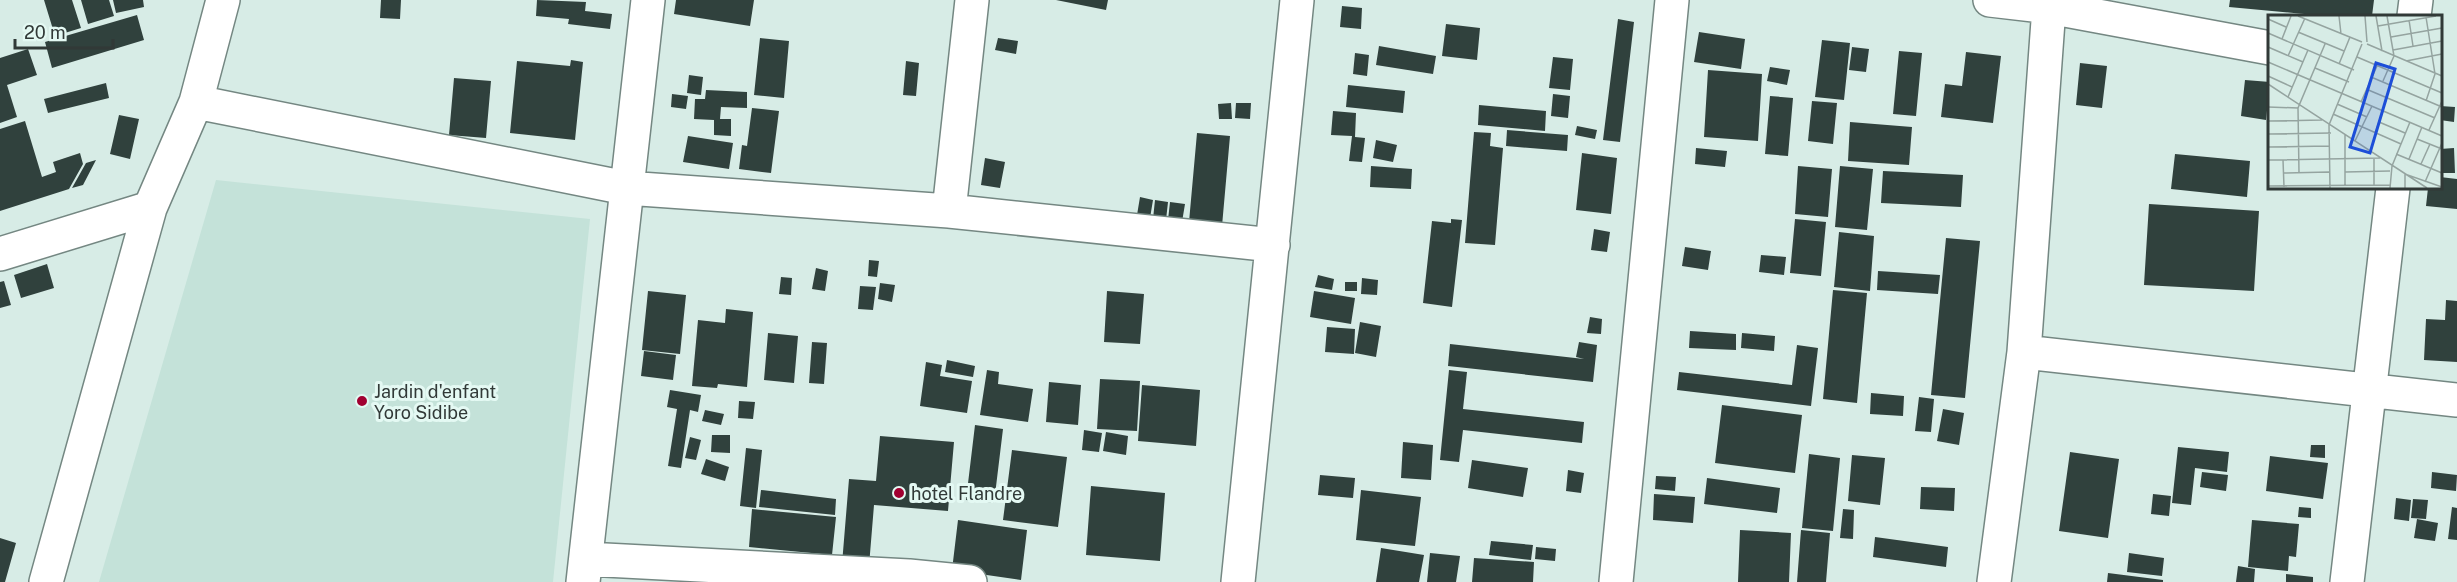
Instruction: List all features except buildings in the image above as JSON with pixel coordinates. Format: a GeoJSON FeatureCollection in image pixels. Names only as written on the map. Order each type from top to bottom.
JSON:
{"type":"FeatureCollection","features":[{"type":"Feature","properties":{"kind":"street"},"geometry":{"type":"LineString","coordinates":[[46,582],[150,208],[196,102],[223,0]]}},
{"type":"Feature","properties":{"kind":"street"},"geometry":{"type":"LineString","coordinates":[[648,0],[585,570],[970,582]]}},
{"type":"Feature","properties":{"kind":"street"},"geometry":{"type":"LineString","coordinates":[[949,211],[972,0]]}},
{"type":"Feature","properties":{"kind":"street"},"geometry":{"type":"LineString","coordinates":[[1239,582],[1297,0]]}},
{"type":"Feature","properties":{"kind":"street"},"geometry":{"type":"LineString","coordinates":[[1616,582],[1672,0]]}},
{"type":"Feature","properties":{"kind":"street"},"geometry":{"type":"LineString","coordinates":[[1990,0],[2049,7],[2268,48]]}},
{"type":"Feature","properties":{"kind":"street"},"geometry":{"type":"LineString","coordinates":[[2414,15],[2415,0]]}},
{"type":"Feature","properties":{"kind":"street"},"geometry":{"type":"LineString","coordinates":[[1994,582],[2024,352],[2049,7]]}},
{"type":"Feature","properties":{"kind":"street"},"geometry":{"type":"LineString","coordinates":[[196,102],[626,188],[949,211],[1273,245]]}},
{"type":"Feature","properties":{"kind":"street"},"geometry":{"type":"LineString","coordinates":[[2347,582],[2393,189]]}},
{"type":"Feature","properties":{"kind":"street"},"geometry":{"type":"LineString","coordinates":[[0,254],[150,208]]}},
{"type":"Feature","properties":{"kind":"street"},"geometry":{"type":"LineString","coordinates":[[2024,352],[2457,400]]}},
{"type":"Feature","properties":{"kind":"shaded area","name":"Jardin d'enfant Yoro Sidibe"},"geometry":{"type":"Polygon","coordinates":[[[216,180],[590,219],[553,582],[99,582],[216,180]]]}},
{"type":"Feature","properties":{"kind":"place","name":"Jardin d'enfant Yoro Sidibe"},"geometry":{"type":"Point","coordinates":[362,401]}},
{"type":"Feature","properties":{"kind":"place","name":"hotel Flandre"},"geometry":{"type":"Point","coordinates":[899,493]}}]}
